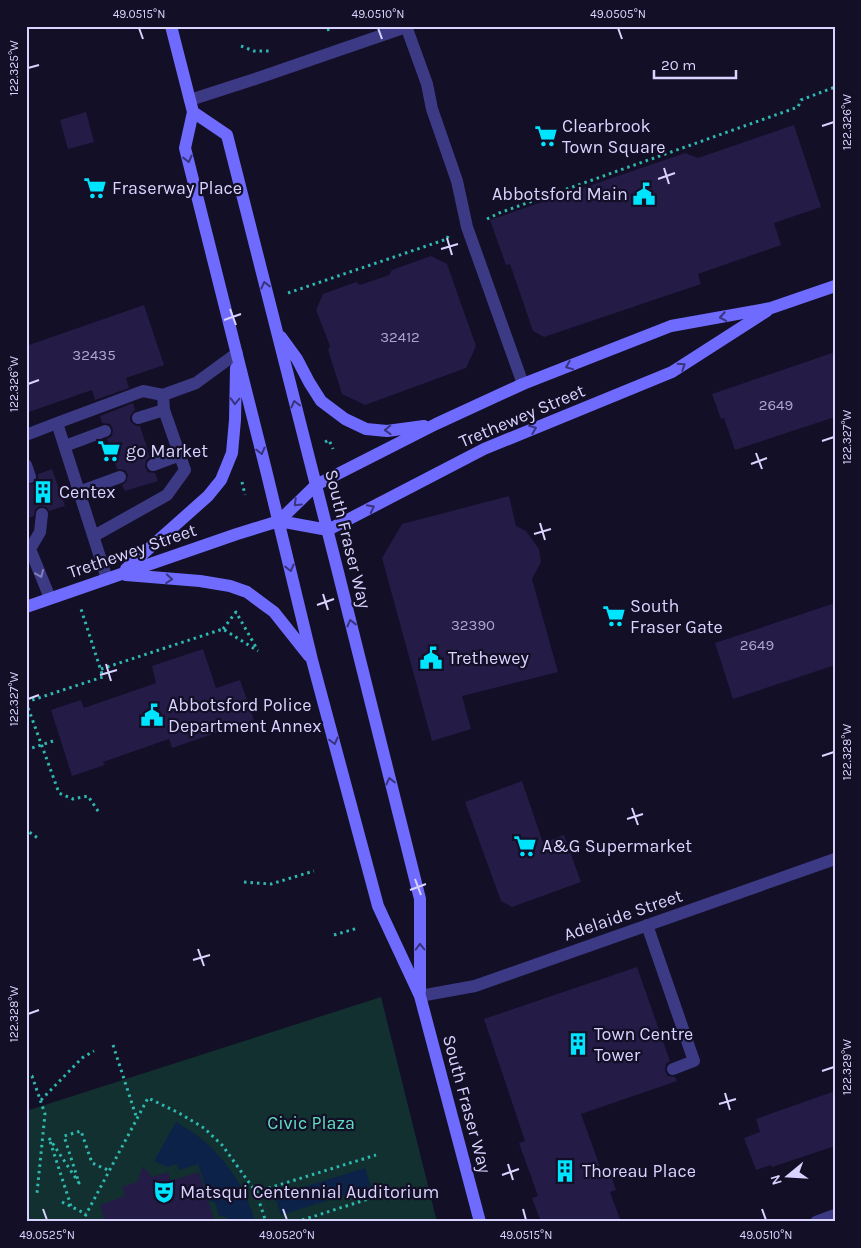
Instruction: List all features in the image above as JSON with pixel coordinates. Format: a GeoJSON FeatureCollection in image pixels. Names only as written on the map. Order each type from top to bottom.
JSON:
{"type":"FeatureCollection","features":[{"type":"Feature","properties":{"kind":"main road","name":"South Fraser Way"},"geometry":{"type":"LineString","coordinates":[[171,26],[191,106],[185,148],[312,660],[378,906],[420,996],[480,1222]]}},
{"type":"Feature","properties":{"kind":"main road","name":"South Fraser Way"},"geometry":{"type":"LineString","coordinates":[[191,106],[227,135],[420,899],[420,996]]}},
{"type":"Feature","properties":{"kind":"main road","name":"Trethewey Street"},"geometry":{"type":"LineString","coordinates":[[26,606],[278,521],[316,485],[436,424],[523,384],[671,326],[771,308],[835,286]]}},
{"type":"Feature","properties":{"kind":"main road","name":"Trethewey Street"},"geometry":{"type":"LineString","coordinates":[[278,521],[328,530],[484,449],[672,372],[771,308]]}},
{"type":"Feature","properties":{"kind":"main road"},"geometry":{"type":"LineString","coordinates":[[277,333],[298,360],[321,400],[345,419],[366,429],[387,431],[436,424]]}},
{"type":"Feature","properties":{"kind":"main road"},"geometry":{"type":"LineString","coordinates":[[121,574],[208,496],[221,480],[232,453],[237,353]]}},
{"type":"Feature","properties":{"kind":"main road"},"geometry":{"type":"LineString","coordinates":[[121,574],[200,581],[230,586],[246,592],[274,612],[312,660]]}},
{"type":"Feature","properties":{"kind":"street"},"geometry":{"type":"LineString","coordinates":[[191,106],[255,79],[406,26],[427,84],[432,109],[457,181],[467,227],[523,384]]}},
{"type":"Feature","properties":{"kind":"street"},"geometry":{"type":"LineString","coordinates":[[26,435],[143,391],[163,395],[196,383],[237,353]]}},
{"type":"Feature","properties":{"kind":"street"},"geometry":{"type":"LineString","coordinates":[[94,536],[167,495],[185,470],[164,410],[163,395]]}},
{"type":"Feature","properties":{"kind":"street"},"geometry":{"type":"LineString","coordinates":[[138,418],[164,410]]}},
{"type":"Feature","properties":{"kind":"street"},"geometry":{"type":"LineString","coordinates":[[57,423],[108,579]]}},
{"type":"Feature","properties":{"kind":"street"},"geometry":{"type":"LineString","coordinates":[[65,446],[105,431]]}},
{"type":"Feature","properties":{"kind":"street"},"geometry":{"type":"LineString","coordinates":[[153,465],[180,455]]}},
{"type":"Feature","properties":{"kind":"street"},"geometry":{"type":"LineString","coordinates":[[79,492],[120,477]]}},
{"type":"Feature","properties":{"kind":"street"},"geometry":{"type":"LineString","coordinates":[[42,514],[40,532],[28,548],[50,598]]}},
{"type":"Feature","properties":{"kind":"street","name":"Adelaide Street"},"geometry":{"type":"LineString","coordinates":[[420,996],[475,986],[835,859]]}},
{"type":"Feature","properties":{"kind":"street"},"geometry":{"type":"LineString","coordinates":[[647,925],[694,1062],[673,1069]]}},
{"type":"Feature","properties":{"kind":"street"},"geometry":{"type":"LineString","coordinates":[[816,1222],[835,1215]]}},
{"type":"Feature","properties":{"kind":"path"},"geometry":{"type":"LineString","coordinates":[[321,33],[338,26]]}},
{"type":"Feature","properties":{"kind":"path"},"geometry":{"type":"LineString","coordinates":[[241,46],[254,51],[268,52],[277,48]]}},
{"type":"Feature","properties":{"kind":"path"},"geometry":{"type":"LineString","coordinates":[[269,300],[447,239],[448,233],[499,213],[798,107],[801,100],[835,87]]}},
{"type":"Feature","properties":{"kind":"path"},"geometry":{"type":"LineString","coordinates":[[330,440],[334,435]]}},
{"type":"Feature","properties":{"kind":"path"},"geometry":{"type":"LineString","coordinates":[[242,482],[245,495]]}},
{"type":"Feature","properties":{"kind":"path"},"geometry":{"type":"LineString","coordinates":[[74,590],[103,677],[26,702],[60,793],[73,799],[88,796],[100,814]]}},
{"type":"Feature","properties":{"kind":"path"},"geometry":{"type":"LineString","coordinates":[[101,669],[223,629],[236,612],[258,651],[223,629]]}},
{"type":"Feature","properties":{"kind":"path"},"geometry":{"type":"LineString","coordinates":[[26,750],[53,742]]}},
{"type":"Feature","properties":{"kind":"path"},"geometry":{"type":"LineString","coordinates":[[26,827],[38,839]]}},
{"type":"Feature","properties":{"kind":"path"},"geometry":{"type":"LineString","coordinates":[[244,882],[270,884],[314,871]]}},
{"type":"Feature","properties":{"kind":"path"},"geometry":{"type":"LineString","coordinates":[[334,935],[358,928]]}},
{"type":"Feature","properties":{"kind":"path"},"geometry":{"type":"LineString","coordinates":[[113,1045],[137,1120]]}},
{"type":"Feature","properties":{"kind":"path"},"geometry":{"type":"LineString","coordinates":[[40,1100],[82,1058],[94,1051]]}},
{"type":"Feature","properties":{"kind":"path"},"geometry":{"type":"LineString","coordinates":[[26,1073],[32,1076],[45,1114],[37,1192]]}},
{"type":"Feature","properties":{"kind":"path"},"geometry":{"type":"LineString","coordinates":[[82,1222],[148,1098],[204,1128],[222,1145],[256,1192],[266,1222]]}},
{"type":"Feature","properties":{"kind":"path"},"geometry":{"type":"LineString","coordinates":[[71,1206],[49,1138],[79,1183],[64,1136],[81,1131],[92,1163],[110,1171]]}},
{"type":"Feature","properties":{"kind":"path"},"geometry":{"type":"LineString","coordinates":[[256,1192],[376,1155]]}},
{"type":"Feature","properties":{"kind":"path"},"geometry":{"type":"LineString","coordinates":[[296,1222],[386,1193]]}},
{"type":"Feature","properties":{"kind":"path"},"geometry":{"type":"LineString","coordinates":[[62,1202],[86,1214]]}},
{"type":"Feature","properties":{"kind":"green space","name":"Civic Plaza"},"geometry":{"type":"Polygon","coordinates":[[[381,997],[437,1222],[26,1222],[26,1111],[381,997]]]}},
{"type":"Feature","properties":{"kind":"water"},"geometry":{"type":"Polygon","coordinates":[[[176,1122],[208,1145],[226,1164],[247,1198],[255,1222],[232,1222],[233,1220],[219,1215],[215,1202],[211,1202],[198,1164],[179,1170],[177,1164],[168,1167],[154,1161],[176,1122]]]}},
{"type":"Feature","properties":{"kind":"water"},"geometry":{"type":"Polygon","coordinates":[[[365,1168],[371,1187],[281,1215],[275,1196],[365,1168]]]}},
{"type":"Feature","properties":{"kind":"building"},"geometry":{"type":"Polygon","coordinates":[[[86,112],[94,142],[68,149],[60,120],[86,112]]]}},
{"type":"Feature","properties":{"kind":"building"},"geometry":{"type":"Polygon","coordinates":[[[794,125],[821,207],[774,223],[781,245],[698,274],[701,284],[544,337],[533,331],[510,264],[506,265],[490,220],[685,153],[698,158],[794,125]]]}},
{"type":"Feature","properties":{"kind":"building"},"geometry":{"type":"Polygon","coordinates":[[[431,256],[447,264],[476,346],[466,368],[365,405],[342,394],[328,350],[330,346],[316,310],[323,294],[356,282],[360,285],[389,275],[392,270],[431,256]]]}},
{"type":"Feature","properties":{"kind":"building"},"geometry":{"type":"Polygon","coordinates":[[[144,305],[164,365],[126,378],[129,388],[95,400],[92,390],[26,413],[26,346],[144,305]]]}},
{"type":"Feature","properties":{"kind":"building"},"geometry":{"type":"Polygon","coordinates":[[[835,352],[835,417],[735,450],[724,418],[721,419],[712,394],[835,352]]]}},
{"type":"Feature","properties":{"kind":"building","name":"Centex"},"geometry":{"type":"Polygon","coordinates":[[[133,403],[135,410],[130,416],[130,421],[136,426],[140,426],[150,457],[146,460],[145,467],[148,472],[155,473],[158,481],[125,491],[122,485],[126,482],[128,475],[125,470],[117,469],[107,439],[112,436],[113,429],[110,424],[102,423],[100,416],[133,403]]]}},
{"type":"Feature","properties":{"kind":"building","name":"Centex"},"geometry":{"type":"Polygon","coordinates":[[[52,469],[65,506],[49,511],[46,507],[39,506],[35,510],[34,516],[26,519],[26,484],[33,484],[38,479],[38,474],[52,469]]]}},
{"type":"Feature","properties":{"kind":"building"},"geometry":{"type":"Polygon","coordinates":[[[509,496],[516,526],[526,531],[539,549],[541,562],[532,579],[558,672],[462,696],[471,729],[432,741],[382,558],[402,524],[509,496]]]}},
{"type":"Feature","properties":{"kind":"building"},"geometry":{"type":"Polygon","coordinates":[[[835,603],[835,665],[733,699],[715,643],[835,603]]]}},
{"type":"Feature","properties":{"kind":"building","name":"Abbotsford Police Department Annex"},"geometry":{"type":"Polygon","coordinates":[[[203,649],[216,688],[240,680],[254,720],[172,748],[169,739],[103,762],[105,765],[72,776],[51,710],[81,700],[84,708],[156,683],[152,666],[203,649]]]}},
{"type":"Feature","properties":{"kind":"building","name":"A&G Supermarket"},"geometry":{"type":"Polygon","coordinates":[[[522,781],[543,843],[564,835],[581,882],[512,907],[501,901],[465,802],[522,781]]]}},
{"type":"Feature","properties":{"kind":"building","name":"Town Centre Tower"},"geometry":{"type":"Polygon","coordinates":[[[637,967],[670,1061],[666,1064],[665,1071],[668,1076],[675,1077],[677,1081],[581,1114],[602,1172],[609,1170],[616,1190],[610,1192],[621,1222],[541,1222],[532,1198],[538,1196],[519,1143],[525,1141],[484,1019],[637,967]]]}},
{"type":"Feature","properties":{"kind":"building"},"geometry":{"type":"Polygon","coordinates":[[[835,1091],[835,1146],[772,1167],[771,1165],[756,1170],[744,1138],[760,1132],[756,1119],[835,1091]]]}},
{"type":"Feature","properties":{"kind":"building","name":"Matsqui Centennial Auditorium"},"geometry":{"type":"Polygon","coordinates":[[[143,1166],[152,1177],[168,1172],[171,1181],[199,1172],[215,1222],[105,1222],[100,1205],[125,1196],[122,1187],[137,1182],[143,1166]]]}},
{"type":"Feature","properties":{"kind":"place","name":"Clearbrook Town Square"},"geometry":{"type":"Point","coordinates":[546,136]}},
{"type":"Feature","properties":{"kind":"place","name":"Fraserway Place"},"geometry":{"type":"Point","coordinates":[95,188]}},
{"type":"Feature","properties":{"kind":"place","name":"Abbotsford Main"},"geometry":{"type":"Point","coordinates":[644,194]}},
{"type":"Feature","properties":{"kind":"place","name":"go Market"},"geometry":{"type":"Point","coordinates":[109,451]}},
{"type":"Feature","properties":{"kind":"place","name":"Centex"},"geometry":{"type":"Point","coordinates":[43,492]}},
{"type":"Feature","properties":{"kind":"place","name":"South Fraser Gate"},"geometry":{"type":"Point","coordinates":[614,616]}},
{"type":"Feature","properties":{"kind":"place","name":"Trethewey"},"geometry":{"type":"Point","coordinates":[431,658]}},
{"type":"Feature","properties":{"kind":"place","name":"Abbotsford Police Department Annex"},"geometry":{"type":"Point","coordinates":[152,715]}},
{"type":"Feature","properties":{"kind":"place","name":"A&G Supermarket"},"geometry":{"type":"Point","coordinates":[525,846]}},
{"type":"Feature","properties":{"kind":"place","name":"Town Centre Tower"},"geometry":{"type":"Point","coordinates":[578,1044]}},
{"type":"Feature","properties":{"kind":"place","name":"Thoreau Place"},"geometry":{"type":"Point","coordinates":[565,1171]}},
{"type":"Feature","properties":{"kind":"place","name":"Matsqui Centennial Auditorium"},"geometry":{"type":"Point","coordinates":[164,1192]}}]}
